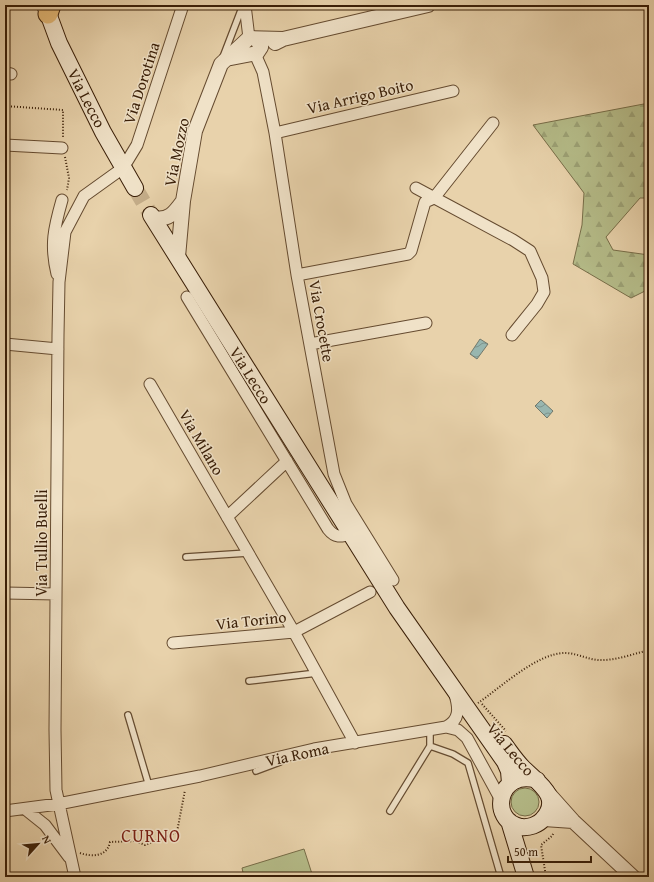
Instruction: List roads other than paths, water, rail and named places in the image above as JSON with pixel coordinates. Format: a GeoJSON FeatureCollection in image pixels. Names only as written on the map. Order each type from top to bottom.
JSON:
{"type":"FeatureCollection","features":[{"type":"Feature","properties":{"kind":"main road","name":"Via Lecco"},"geometry":{"type":"LineString","coordinates":[[48,8],[59,43],[123,168],[135,188]]}},
{"type":"Feature","properties":{"kind":"main road","name":"Via Lecco"},"geometry":{"type":"LineString","coordinates":[[152,216],[397,608],[505,762],[509,771],[509,783],[521,778],[537,780]]}},
{"type":"Feature","properties":{"kind":"main road","name":"Via Lecco"},"geometry":{"type":"LineString","coordinates":[[397,608],[448,667],[514,758],[537,780]]}},
{"type":"Feature","properties":{"kind":"main road"},"geometry":{"type":"LineString","coordinates":[[532,877],[527,848],[529,831],[543,825],[549,811],[550,802],[548,793],[543,785],[537,780]]}},
{"type":"Feature","properties":{"kind":"main road"},"geometry":{"type":"LineString","coordinates":[[509,783],[504,789],[501,800],[501,808],[509,821],[526,877]]}},
{"type":"Feature","properties":{"kind":"main road"},"geometry":{"type":"LineString","coordinates":[[509,821],[520,826],[543,825]]}},
{"type":"Feature","properties":{"kind":"street","name":"Via Dorotina"},"geometry":{"type":"LineString","coordinates":[[123,168],[137,145],[183,5]]}},
{"type":"Feature","properties":{"kind":"street","name":"Via Crocette"},"geometry":{"type":"LineString","coordinates":[[244,5],[253,46],[263,72],[297,275],[334,474],[346,504],[393,580]]}},
{"type":"Feature","properties":{"kind":"street","name":"Via Mozzo"},"geometry":{"type":"LineString","coordinates":[[178,257],[183,201],[195,131],[223,62],[253,46],[428,5]]}},
{"type":"Feature","properties":{"kind":"street","name":"Via Arrigo Boito"},"geometry":{"type":"LineString","coordinates":[[274,133],[453,91]]}},
{"type":"Feature","properties":{"kind":"street"},"geometry":{"type":"LineString","coordinates":[[297,275],[408,254],[411,251],[425,202],[434,198],[493,123]]}},
{"type":"Feature","properties":{"kind":"street"},"geometry":{"type":"LineString","coordinates":[[5,145],[62,148]]}},
{"type":"Feature","properties":{"kind":"street","name":"Via Tullio Buelli"},"geometry":{"type":"LineString","coordinates":[[75,877],[56,790],[55,730],[59,282],[65,232],[74,213],[84,196],[123,168]]}},
{"type":"Feature","properties":{"kind":"street"},"geometry":{"type":"LineString","coordinates":[[416,188],[513,240],[530,251],[542,278],[544,292],[537,304],[512,335]]}},
{"type":"Feature","properties":{"kind":"street","name":"Via Tullio Buelli"},"geometry":{"type":"LineString","coordinates":[[59,282],[52,256],[52,241],[54,227],[62,200]]}},
{"type":"Feature","properties":{"kind":"street"},"geometry":{"type":"LineString","coordinates":[[152,216],[159,219],[173,215],[183,201]]}},
{"type":"Feature","properties":{"kind":"street","name":"Via Lecco"},"geometry":{"type":"LineString","coordinates":[[187,297],[332,533],[341,537],[351,534]]}},
{"type":"Feature","properties":{"kind":"street"},"geometry":{"type":"LineString","coordinates":[[310,344],[426,323]]}},
{"type":"Feature","properties":{"kind":"street"},"geometry":{"type":"LineString","coordinates":[[5,344],[58,349]]}},
{"type":"Feature","properties":{"kind":"street","name":"Via Milano"},"geometry":{"type":"LineString","coordinates":[[150,384],[294,632],[355,742]]}},
{"type":"Feature","properties":{"kind":"street"},"geometry":{"type":"LineString","coordinates":[[227,517],[287,461]]}},
{"type":"Feature","properties":{"kind":"street","name":"Via Torino"},"geometry":{"type":"LineString","coordinates":[[173,642],[294,632],[370,592]]}},
{"type":"Feature","properties":{"kind":"street"},"geometry":{"type":"LineString","coordinates":[[5,593],[56,594]]}},
{"type":"Feature","properties":{"kind":"street"},"geometry":{"type":"LineString","coordinates":[[446,727],[454,723],[458,714],[454,690]]}},
{"type":"Feature","properties":{"kind":"street"},"geometry":{"type":"LineString","coordinates":[[446,727],[455,729],[464,735],[472,745],[501,800]]}},
{"type":"Feature","properties":{"kind":"street","name":"Via Roma"},"geometry":{"type":"LineString","coordinates":[[5,812],[58,804],[200,776],[314,749],[446,727]]}},
{"type":"Feature","properties":{"kind":"street"},"geometry":{"type":"LineString","coordinates":[[486,770],[509,783]]}},
{"type":"Feature","properties":{"kind":"street"},"geometry":{"type":"LineString","coordinates":[[548,793],[573,821],[633,877]]}},
{"type":"Feature","properties":{"kind":"street"},"geometry":{"type":"LineString","coordinates":[[25,809],[45,825],[72,860]]}},
{"type":"Feature","properties":{"kind":"street"},"geometry":{"type":"LineString","coordinates":[[543,825],[573,821]]}},
{"type":"Feature","properties":{"kind":"lane"},"geometry":{"type":"LineString","coordinates":[[223,62],[244,5]]}},
{"type":"Feature","properties":{"kind":"lane"},"geometry":{"type":"LineString","coordinates":[[186,557],[248,553]]}},
{"type":"Feature","properties":{"kind":"lane"},"geometry":{"type":"LineString","coordinates":[[249,681],[317,673]]}},
{"type":"Feature","properties":{"kind":"lane"},"geometry":{"type":"LineString","coordinates":[[128,715],[149,786]]}},
{"type":"Feature","properties":{"kind":"lane"},"geometry":{"type":"LineString","coordinates":[[390,811],[430,746],[430,730]]}},
{"type":"Feature","properties":{"kind":"lane"},"geometry":{"type":"LineString","coordinates":[[430,746],[453,754],[468,763],[501,877]]}},
{"type":"Feature","properties":{"kind":"lane"},"geometry":{"type":"LineString","coordinates":[[256,771],[314,749]]}},
{"type":"Feature","properties":{"kind":"water"},"geometry":{"type":"Polygon","coordinates":[[[480,339],[488,344],[477,359],[470,354],[480,339]]]}},
{"type":"Feature","properties":{"kind":"water"},"geometry":{"type":"Polygon","coordinates":[[[541,400],[553,411],[547,418],[535,406],[541,400]]]}},
{"type":"Feature","properties":{"kind":"tunnel"},"geometry":{"type":"LineString","coordinates":[[135,188],[151,215]]}},
{"type":"Feature","properties":{"kind":"district","name":"CURNO"},"geometry":{"type":"Point","coordinates":[151,835]}}]}
